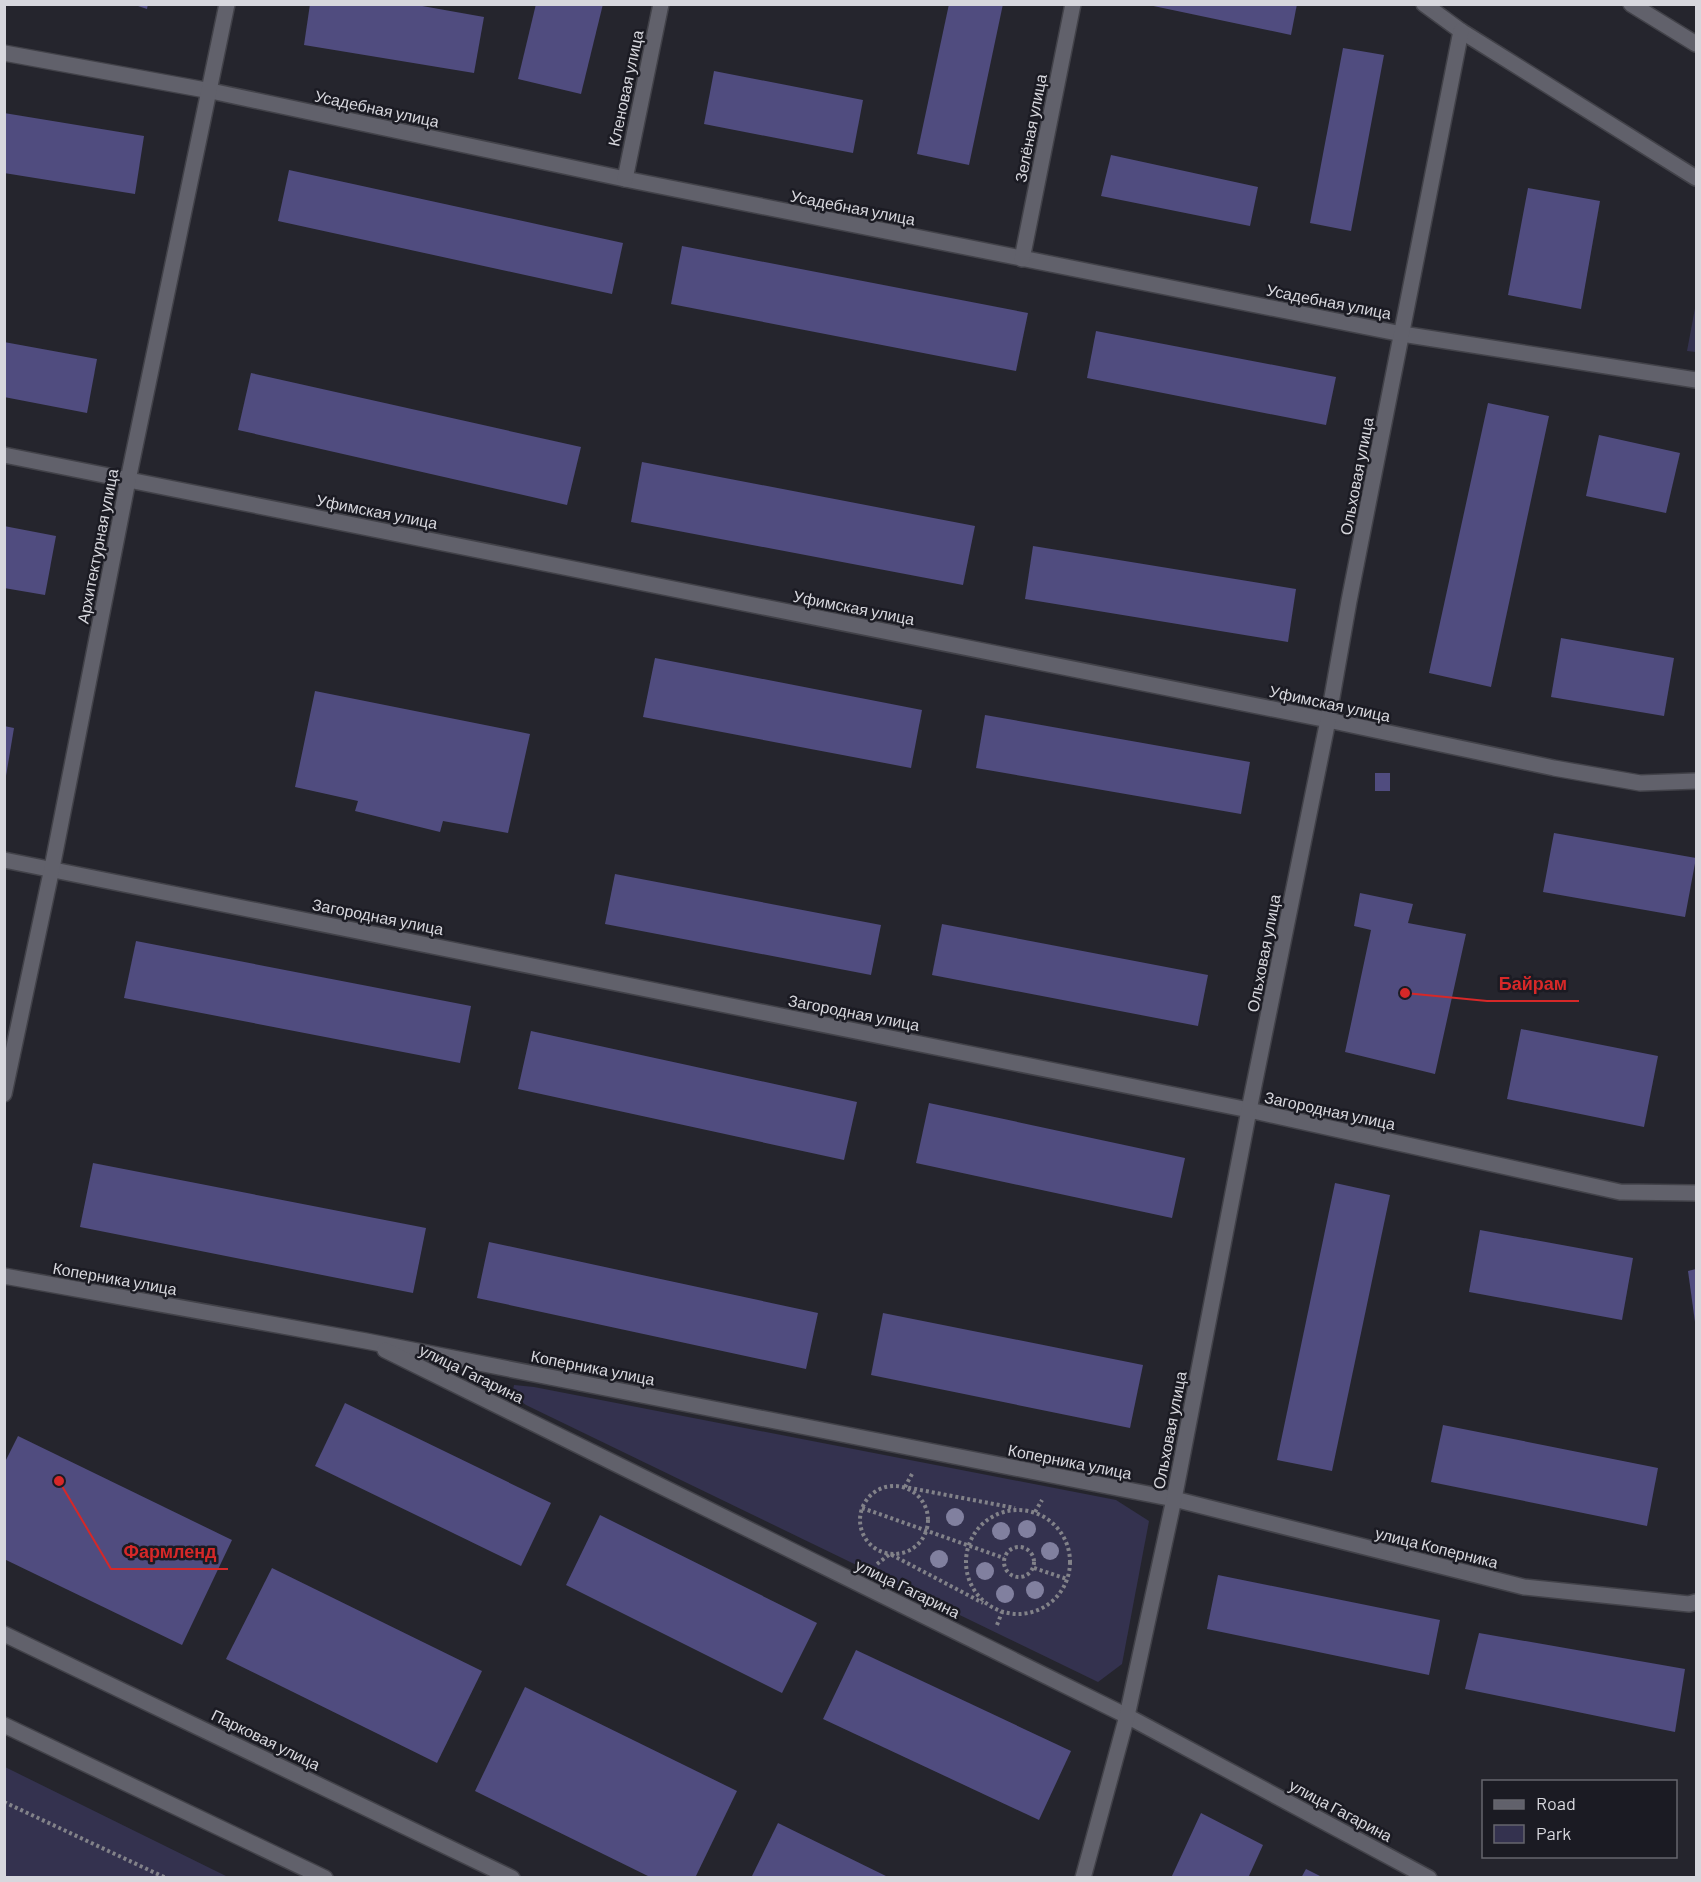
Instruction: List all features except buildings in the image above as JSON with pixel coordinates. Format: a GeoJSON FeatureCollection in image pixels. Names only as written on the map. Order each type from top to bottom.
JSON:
{"type":"FeatureCollection","features":[{"type":"Feature","properties":{"kind":"street","name":"Архитектурная улица"},"geometry":{"type":"LineString","coordinates":[[4,1094],[227,4]]}},
{"type":"Feature","properties":{"kind":"street","name":"Кленовая улица"},"geometry":{"type":"LineString","coordinates":[[625,179],[661,4]]}},
{"type":"Feature","properties":{"kind":"street","name":"Зелёная улица"},"geometry":{"type":"LineString","coordinates":[[1022,260],[1073,4]]}},
{"type":"Feature","properties":{"kind":"street"},"geometry":{"type":"LineString","coordinates":[[1424,4],[1461,31],[1696,178]]}},
{"type":"Feature","properties":{"kind":"street"},"geometry":{"type":"LineString","coordinates":[[1631,4],[1696,44]]}},
{"type":"Feature","properties":{"kind":"street","name":"Ольховая улица"},"geometry":{"type":"LineString","coordinates":[[1083,1878],[1127,1716],[1174,1499],[1461,31]]}},
{"type":"Feature","properties":{"kind":"street","name":"Усадебная улица"},"geometry":{"type":"LineString","coordinates":[[4,53],[211,91],[625,179],[1402,334],[1696,380]]}},
{"type":"Feature","properties":{"kind":"street","name":"Уфимская улица"},"geometry":{"type":"LineString","coordinates":[[4,455],[1328,720],[1554,768],[1640,783],[1696,781]]}},
{"type":"Feature","properties":{"kind":"street","name":"Загородная улица"},"geometry":{"type":"LineString","coordinates":[[4,860],[1249,1110],[1620,1192],[1696,1193]]}},
{"type":"Feature","properties":{"kind":"street","name":"Коперника улица"},"geometry":{"type":"LineString","coordinates":[[4,1276],[366,1341],[1174,1499]]}},
{"type":"Feature","properties":{"kind":"street","name":"улица Гагарина"},"geometry":{"type":"LineString","coordinates":[[366,1341],[1127,1716],[1429,1878]]}},
{"type":"Feature","properties":{"kind":"street","name":"улица Коперника"},"geometry":{"type":"LineString","coordinates":[[1174,1499],[1524,1587],[1696,1602]]}},
{"type":"Feature","properties":{"kind":"street","name":"Парковая улица"},"geometry":{"type":"LineString","coordinates":[[4,1634],[512,1878]]}},
{"type":"Feature","properties":{"kind":"street"},"geometry":{"type":"LineString","coordinates":[[4,1725],[325,1878]]}},
{"type":"Feature","properties":{"kind":"path"},"geometry":{"type":"LineString","coordinates":[[894,1485],[1035,1512],[1051,1521],[1063,1534],[1070,1551],[1070,1569],[1067,1579],[1053,1601],[1038,1611],[1020,1615],[1002,1612],[890,1554],[878,1551],[862,1534],[859,1522],[862,1508],[865,1500],[883,1487],[894,1485]]}},
{"type":"Feature","properties":{"kind":"path"},"geometry":{"type":"LineString","coordinates":[[890,1554],[901,1554],[912,1550],[921,1542],[927,1531],[928,1510],[915,1492],[905,1487]]}},
{"type":"Feature","properties":{"kind":"path"},"geometry":{"type":"LineString","coordinates":[[862,1508],[1004,1558]]}},
{"type":"Feature","properties":{"kind":"path"},"geometry":{"type":"LineString","coordinates":[[986,1605],[968,1578],[965,1562],[969,1545],[976,1531],[988,1519],[1003,1511],[1019,1509]]}},
{"type":"Feature","properties":{"kind":"path"},"geometry":{"type":"LineString","coordinates":[[1026,1548],[1033,1556],[1034,1568],[1024,1577],[1015,1577],[1005,1567],[1004,1558],[1010,1549],[1026,1548]]}},
{"type":"Feature","properties":{"kind":"path"},"geometry":{"type":"LineString","coordinates":[[1034,1568],[1067,1579]]}},
{"type":"Feature","properties":{"kind":"path"},"geometry":{"type":"LineString","coordinates":[[4,1802],[166,1878]]}},
{"type":"Feature","properties":{"kind":"green space"},"geometry":{"type":"Polygon","coordinates":[[[1696,303],[1696,352],[1687,351],[1696,303]]]}},
{"type":"Feature","properties":{"kind":"green space"},"geometry":{"type":"Polygon","coordinates":[[[514,1385],[1116,1500],[1149,1521],[1122,1664],[1098,1682],[526,1405],[512,1395],[514,1385]]]}},
{"type":"Feature","properties":{"kind":"green space"},"geometry":{"type":"Polygon","coordinates":[[[5,1767],[228,1877],[5,1877],[5,1767]]]}},
{"type":"Feature","properties":{"kind":"place","name":"Байрам"},"geometry":{"type":"Point","coordinates":[1405,993]}},
{"type":"Feature","properties":{"kind":"place","name":"Фармленд"},"geometry":{"type":"Point","coordinates":[59,1481]}}]}
